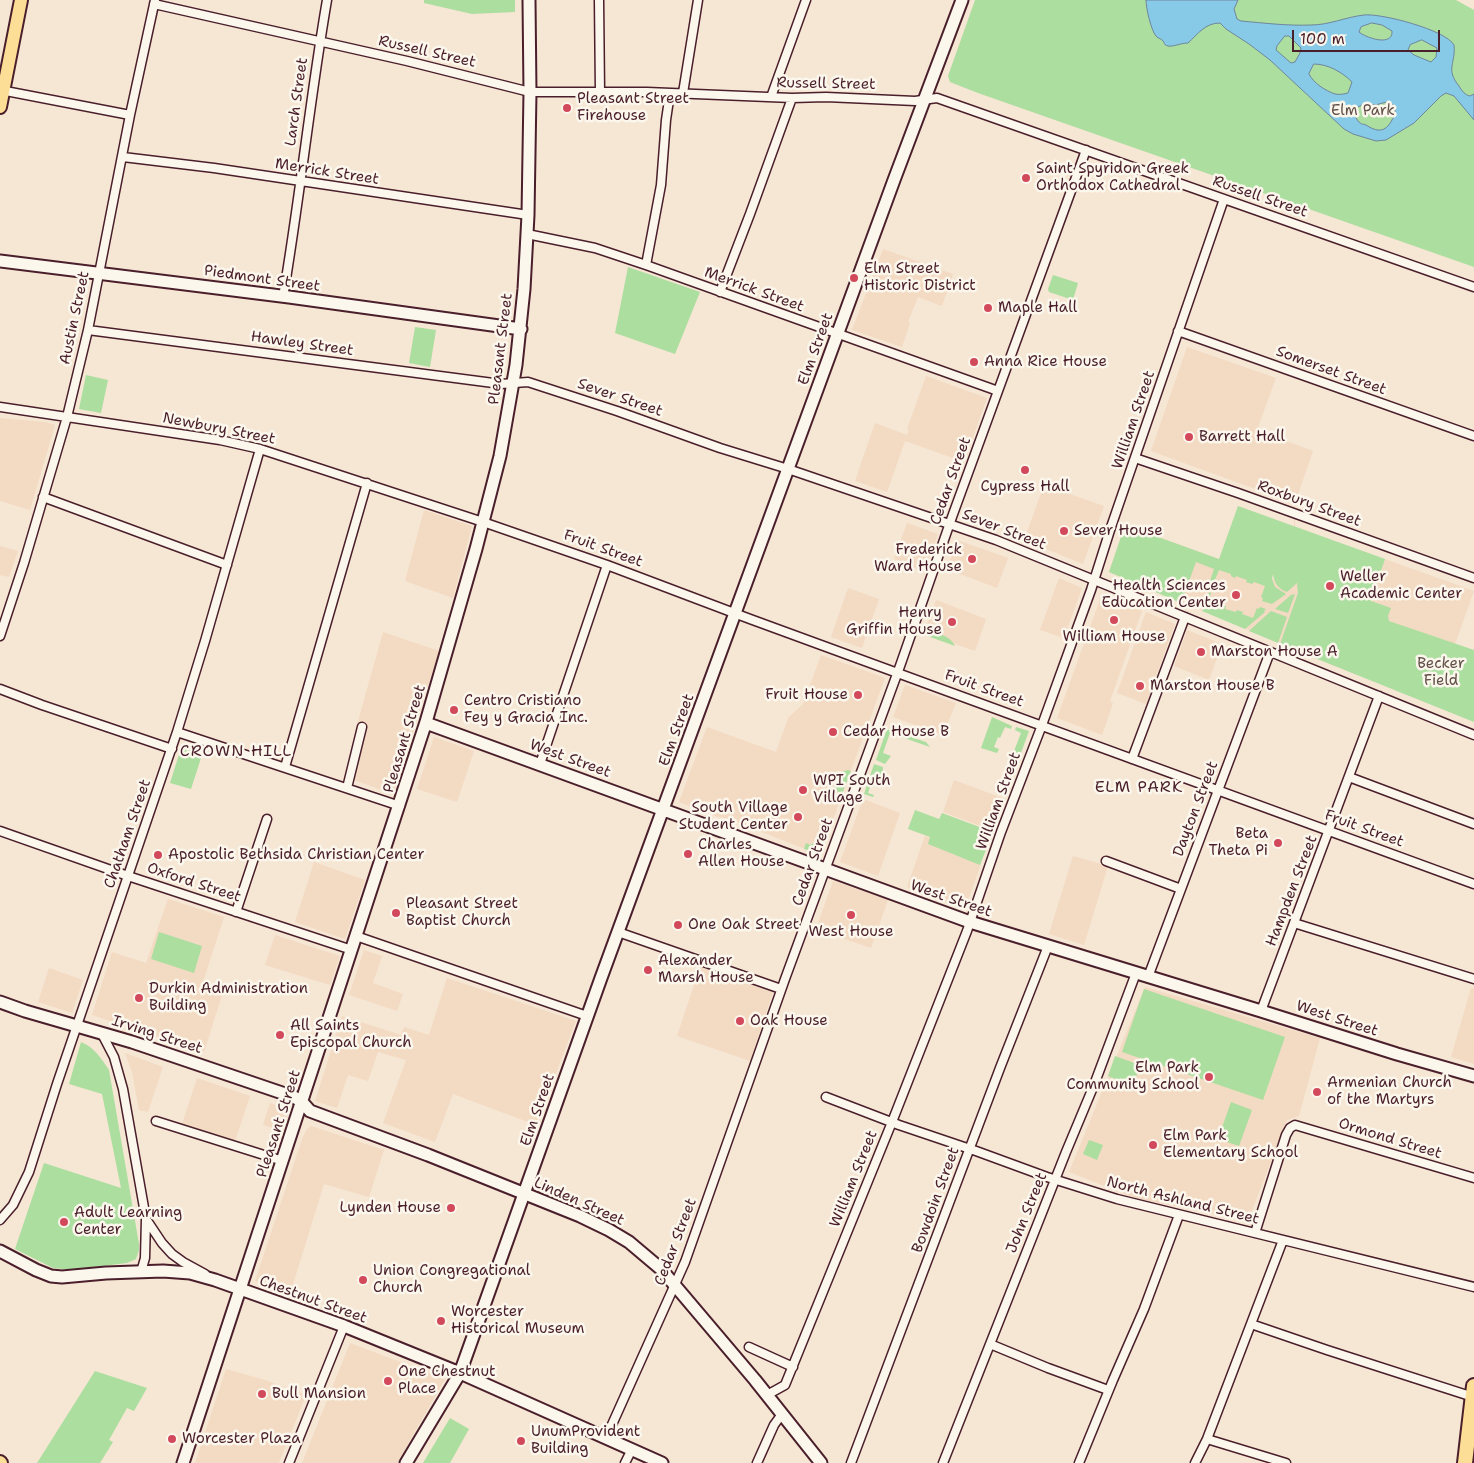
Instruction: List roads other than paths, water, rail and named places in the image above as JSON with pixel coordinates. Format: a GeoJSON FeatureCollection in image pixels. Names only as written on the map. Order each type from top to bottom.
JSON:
{"type":"FeatureCollection","features":[{"type":"Feature","properties":{"kind":"highway"},"geometry":{"type":"LineString","coordinates":[[1465,1463],[1473,1392]]}},
{"type":"Feature","properties":{"kind":"main road"},"geometry":{"type":"LineString","coordinates":[[0,107],[21,0]]}},
{"type":"Feature","properties":{"kind":"main road","name":"Pleasant Street"},"geometry":{"type":"LineString","coordinates":[[184,1463],[400,806],[426,723],[500,456],[521,329],[528,215],[529,0]]}},
{"type":"Feature","properties":{"kind":"main road","name":"Elm Street"},"geometry":{"type":"LineString","coordinates":[[406,1463],[460,1373],[587,1016],[837,334],[962,0]]}},
{"type":"Feature","properties":{"kind":"main road","name":"Piedmont Street"},"geometry":{"type":"LineString","coordinates":[[0,261],[521,329]]}},
{"type":"Feature","properties":{"kind":"main road","name":"West Street"},"geometry":{"type":"LineString","coordinates":[[426,723],[970,922],[1262,1011],[1389,1052],[1474,1076]]}},
{"type":"Feature","properties":{"kind":"main road","name":"Irving Street"},"geometry":{"type":"LineString","coordinates":[[0,1002],[25,1012],[77,1026],[294,1097],[302,1102]]}},
{"type":"Feature","properties":{"kind":"main road","name":"Linden Street"},"geometry":{"type":"LineString","coordinates":[[302,1102],[310,1111],[428,1155],[580,1216],[619,1236],[646,1255],[661,1269],[767,1395],[821,1463]]}},
{"type":"Feature","properties":{"kind":"main road"},"geometry":{"type":"LineString","coordinates":[[0,1251],[51,1276],[163,1271],[190,1274],[215,1280]]}},
{"type":"Feature","properties":{"kind":"main road","name":"Chestnut Street"},"geometry":{"type":"LineString","coordinates":[[215,1280],[344,1326],[460,1373],[662,1463]]}},
{"type":"Feature","properties":{"kind":"street","name":"Larch Street"},"geometry":{"type":"LineString","coordinates":[[283,297],[296,221],[327,0]]}},
{"type":"Feature","properties":{"kind":"street"},"geometry":{"type":"LineString","coordinates":[[599,0],[600,92]]}},
{"type":"Feature","properties":{"kind":"street"},"geometry":{"type":"LineString","coordinates":[[683,93],[698,0]]}},
{"type":"Feature","properties":{"kind":"street"},"geometry":{"type":"LineString","coordinates":[[771,97],[806,0]]}},
{"type":"Feature","properties":{"kind":"street","name":"Russell Street"},"geometry":{"type":"LineString","coordinates":[[155,2],[530,92],[683,93],[915,101],[937,98],[1474,287]]}},
{"type":"Feature","properties":{"kind":"street","name":"Austin Street"},"geometry":{"type":"LineString","coordinates":[[0,636],[67,417],[88,330],[130,116],[155,2]]}},
{"type":"Feature","properties":{"kind":"street"},"geometry":{"type":"LineString","coordinates":[[2,90],[130,116]]}},
{"type":"Feature","properties":{"kind":"street"},"geometry":{"type":"LineString","coordinates":[[646,265],[661,185],[670,93]]}},
{"type":"Feature","properties":{"kind":"street"},"geometry":{"type":"LineString","coordinates":[[720,292],[792,98]]}},
{"type":"Feature","properties":{"kind":"street","name":"Cedar Street"},"geometry":{"type":"LineString","coordinates":[[606,1438],[686,1262],[781,989],[898,672],[1086,150]]}},
{"type":"Feature","properties":{"kind":"street","name":"Merrick Street"},"geometry":{"type":"LineString","coordinates":[[122,157],[214,168],[528,215]]}},
{"type":"Feature","properties":{"kind":"street","name":"William Street"},"geometry":{"type":"LineString","coordinates":[[767,1395],[785,1385],[793,1367],[970,922],[1001,832],[1091,590],[1224,199]]}},
{"type":"Feature","properties":{"kind":"street","name":"Merrick Street"},"geometry":{"type":"LineString","coordinates":[[527,234],[595,248],[998,391]]}},
{"type":"Feature","properties":{"kind":"street","name":"Hawley Street"},"geometry":{"type":"LineString","coordinates":[[88,330],[501,384],[513,383]]}},
{"type":"Feature","properties":{"kind":"street","name":"Somerset Street"},"geometry":{"type":"LineString","coordinates":[[1178,331],[1474,436]]}},
{"type":"Feature","properties":{"kind":"street","name":"Sever Street"},"geometry":{"type":"LineString","coordinates":[[513,383],[528,382],[996,540],[1474,735]]}},
{"type":"Feature","properties":{"kind":"street","name":"Newbury Street"},"geometry":{"type":"LineString","coordinates":[[0,407],[220,440],[260,449],[483,522]]}},
{"type":"Feature","properties":{"kind":"street","name":"Chatham Street"},"geometry":{"type":"LineString","coordinates":[[0,1220],[13,1205],[29,1172],[172,749],[260,449]]}},
{"type":"Feature","properties":{"kind":"street","name":"Roxbury Street"},"geometry":{"type":"LineString","coordinates":[[1135,458],[1474,578]]}},
{"type":"Feature","properties":{"kind":"street"},"geometry":{"type":"LineString","coordinates":[[285,767],[367,484]]}},
{"type":"Feature","properties":{"kind":"street"},"geometry":{"type":"LineString","coordinates":[[43,497],[227,565]]}},
{"type":"Feature","properties":{"kind":"street","name":"Fruit Street"},"geometry":{"type":"LineString","coordinates":[[483,522],[607,565],[1474,884]]}},
{"type":"Feature","properties":{"kind":"street"},"geometry":{"type":"LineString","coordinates":[[540,764],[574,668],[607,565]]}},
{"type":"Feature","properties":{"kind":"street"},"geometry":{"type":"LineString","coordinates":[[1132,759],[1185,617]]}},
{"type":"Feature","properties":{"kind":"street","name":"Dayton Street"},"geometry":{"type":"LineString","coordinates":[[1148,977],[1270,652]]}},
{"type":"Feature","properties":{"kind":"street"},"geometry":{"type":"LineString","coordinates":[[0,689],[172,749]]}},
{"type":"Feature","properties":{"kind":"street","name":"Hampden Street"},"geometry":{"type":"LineString","coordinates":[[1262,1011],[1379,696]]}},
{"type":"Feature","properties":{"kind":"street"},"geometry":{"type":"LineString","coordinates":[[347,788],[362,727]]}},
{"type":"Feature","properties":{"kind":"street"},"geometry":{"type":"LineString","coordinates":[[177,732],[400,806]]}},
{"type":"Feature","properties":{"kind":"street"},"geometry":{"type":"LineString","coordinates":[[1349,777],[1474,824]]}},
{"type":"Feature","properties":{"kind":"street"},"geometry":{"type":"LineString","coordinates":[[236,912],[267,819]]}},
{"type":"Feature","properties":{"kind":"street","name":"Oxford Street"},"geometry":{"type":"LineString","coordinates":[[0,831],[128,876],[352,950]]}},
{"type":"Feature","properties":{"kind":"street"},"geometry":{"type":"LineString","coordinates":[[1106,861],[1181,889]]}},
{"type":"Feature","properties":{"kind":"street"},"geometry":{"type":"LineString","coordinates":[[1294,922],[1474,979]]}},
{"type":"Feature","properties":{"kind":"street"},"geometry":{"type":"LineString","coordinates":[[618,932],[781,989]]}},
{"type":"Feature","properties":{"kind":"street"},"geometry":{"type":"LineString","coordinates":[[356,936],[587,1016]]}},
{"type":"Feature","properties":{"kind":"street","name":"Bowdoin Street"},"geometry":{"type":"LineString","coordinates":[[851,1463],[1048,946]]}},
{"type":"Feature","properties":{"kind":"street","name":"John Street"},"geometry":{"type":"LineString","coordinates":[[943,1463],[1094,1085],[1136,973]]}},
{"type":"Feature","properties":{"kind":"street","name":"Chestnut Street"},"geometry":{"type":"LineString","coordinates":[[102,1034],[114,1058],[123,1089],[146,1219],[172,1254],[215,1280]]}},
{"type":"Feature","properties":{"kind":"street","name":"North Ashland Street"},"geometry":{"type":"LineString","coordinates":[[826,1098],[1118,1199],[1474,1287]]}},
{"type":"Feature","properties":{"kind":"street"},"geometry":{"type":"LineString","coordinates":[[156,1121],[283,1161]]}},
{"type":"Feature","properties":{"kind":"street","name":"Ormond Street"},"geometry":{"type":"LineString","coordinates":[[1255,1233],[1286,1135],[1295,1125],[1474,1178]]}},
{"type":"Feature","properties":{"kind":"street"},"geometry":{"type":"LineString","coordinates":[[1079,1463],[1108,1390],[1144,1309],[1179,1214]]}},
{"type":"Feature","properties":{"kind":"street"},"geometry":{"type":"LineString","coordinates":[[141,1272],[144,1258],[146,1219]]}},
{"type":"Feature","properties":{"kind":"street"},"geometry":{"type":"LineString","coordinates":[[1195,1463],[1207,1439],[1283,1240]]}},
{"type":"Feature","properties":{"kind":"street"},"geometry":{"type":"LineString","coordinates":[[1251,1324],[1327,1350],[1473,1392]]}},
{"type":"Feature","properties":{"kind":"street"},"geometry":{"type":"LineString","coordinates":[[289,1463],[344,1326]]}},
{"type":"Feature","properties":{"kind":"street"},"geometry":{"type":"LineString","coordinates":[[990,1344],[1108,1390]]}},
{"type":"Feature","properties":{"kind":"street"},"geometry":{"type":"LineString","coordinates":[[748,1347],[793,1367]]}},
{"type":"Feature","properties":{"kind":"street"},"geometry":{"type":"LineString","coordinates":[[757,1463],[774,1425],[782,1414]]}},
{"type":"Feature","properties":{"kind":"street"},"geometry":{"type":"LineString","coordinates":[[1207,1439],[1286,1463]]}},
{"type":"Feature","properties":{"kind":"street"},"geometry":{"type":"LineString","coordinates":[[625,1463],[632,1450]]}},
{"type":"Feature","properties":{"kind":"water"},"geometry":{"type":"Polygon","coordinates":[[[1146,0],[1238,0],[1234,9],[1237,19],[1241,21],[1311,25],[1372,15],[1426,28],[1449,39],[1454,45],[1453,75],[1465,94],[1470,96],[1474,94],[1474,120],[1454,96],[1446,93],[1414,123],[1386,140],[1376,141],[1353,134],[1344,129],[1270,60],[1220,23],[1206,27],[1188,43],[1165,45],[1154,33],[1149,19],[1146,0]],[[1372,23],[1361,27],[1359,32],[1373,39],[1384,40],[1391,36],[1392,31],[1382,25],[1372,23]],[[1285,36],[1276,50],[1291,63],[1295,62],[1301,48],[1289,36],[1285,36]],[[1422,40],[1410,45],[1408,50],[1414,55],[1431,62],[1436,57],[1437,48],[1422,40]],[[1314,64],[1309,74],[1324,89],[1337,94],[1348,93],[1352,82],[1335,69],[1319,64],[1314,64]],[[1387,102],[1357,107],[1355,111],[1356,118],[1362,124],[1374,129],[1384,129],[1394,116],[1394,105],[1387,102]]]}},
{"type":"Feature","properties":{"kind":"place","name":"Pleasant Street Firehouse"},"geometry":{"type":"Point","coordinates":[567,108]}},
{"type":"Feature","properties":{"kind":"place","name":"Saint Spyridon Greek Orthodox Cathedral"},"geometry":{"type":"Point","coordinates":[1026,178]}},
{"type":"Feature","properties":{"kind":"place","name":"Elm Street Historic District"},"geometry":{"type":"Point","coordinates":[854,278]}},
{"type":"Feature","properties":{"kind":"place","name":"Maple Hall"},"geometry":{"type":"Point","coordinates":[988,308]}},
{"type":"Feature","properties":{"kind":"place","name":"Anna Rice House"},"geometry":{"type":"Point","coordinates":[974,362]}},
{"type":"Feature","properties":{"kind":"place","name":"Barrett Hall"},"geometry":{"type":"Point","coordinates":[1189,437]}},
{"type":"Feature","properties":{"kind":"place","name":"Cypress Hall"},"geometry":{"type":"Point","coordinates":[1025,470]}},
{"type":"Feature","properties":{"kind":"place","name":"Sever House"},"geometry":{"type":"Point","coordinates":[1064,531]}},
{"type":"Feature","properties":{"kind":"place","name":"Frederick Ward House"},"geometry":{"type":"Point","coordinates":[972,559]}},
{"type":"Feature","properties":{"kind":"place","name":"Weller Academic Center"},"geometry":{"type":"Point","coordinates":[1330,586]}},
{"type":"Feature","properties":{"kind":"place","name":"Health Sciences Education Center"},"geometry":{"type":"Point","coordinates":[1236,595]}},
{"type":"Feature","properties":{"kind":"place","name":"William House"},"geometry":{"type":"Point","coordinates":[1114,620]}},
{"type":"Feature","properties":{"kind":"place","name":"Henry Griffin House"},"geometry":{"type":"Point","coordinates":[952,622]}},
{"type":"Feature","properties":{"kind":"place","name":"Marston House A"},"geometry":{"type":"Point","coordinates":[1201,652]}},
{"type":"Feature","properties":{"kind":"place","name":"Marston House B"},"geometry":{"type":"Point","coordinates":[1140,686]}},
{"type":"Feature","properties":{"kind":"place","name":"Fruit House"},"geometry":{"type":"Point","coordinates":[858,695]}},
{"type":"Feature","properties":{"kind":"place","name":"Centro Cristiano Fey y Gracia Inc."},"geometry":{"type":"Point","coordinates":[454,710]}},
{"type":"Feature","properties":{"kind":"place","name":"Cedar House B"},"geometry":{"type":"Point","coordinates":[833,732]}},
{"type":"Feature","properties":{"kind":"place","name":"WPI South Village"},"geometry":{"type":"Point","coordinates":[803,790]}},
{"type":"Feature","properties":{"kind":"place","name":"South Village Student Center"},"geometry":{"type":"Point","coordinates":[798,817]}},
{"type":"Feature","properties":{"kind":"place","name":"Beta Theta Pi"},"geometry":{"type":"Point","coordinates":[1278,843]}},
{"type":"Feature","properties":{"kind":"place","name":"Charles Allen House"},"geometry":{"type":"Point","coordinates":[688,854]}},
{"type":"Feature","properties":{"kind":"place","name":"Apostolic Bethsida Christian Center"},"geometry":{"type":"Point","coordinates":[158,855]}},
{"type":"Feature","properties":{"kind":"place","name":"Pleasant Street Baptist Church"},"geometry":{"type":"Point","coordinates":[396,913]}},
{"type":"Feature","properties":{"kind":"place","name":"West House"},"geometry":{"type":"Point","coordinates":[851,915]}},
{"type":"Feature","properties":{"kind":"place","name":"One Oak Street"},"geometry":{"type":"Point","coordinates":[678,925]}},
{"type":"Feature","properties":{"kind":"place","name":"Alexander Marsh House"},"geometry":{"type":"Point","coordinates":[648,970]}},
{"type":"Feature","properties":{"kind":"place","name":"Durkin Administration Building"},"geometry":{"type":"Point","coordinates":[139,998]}},
{"type":"Feature","properties":{"kind":"place","name":"Oak House"},"geometry":{"type":"Point","coordinates":[740,1021]}},
{"type":"Feature","properties":{"kind":"place","name":"All Saints Episcopal Church"},"geometry":{"type":"Point","coordinates":[280,1035]}},
{"type":"Feature","properties":{"kind":"place","name":"Elm Park Community School"},"geometry":{"type":"Point","coordinates":[1209,1077]}},
{"type":"Feature","properties":{"kind":"place","name":"Armenian Church of the Martyrs"},"geometry":{"type":"Point","coordinates":[1317,1092]}},
{"type":"Feature","properties":{"kind":"place","name":"Elm Park Elementary School"},"geometry":{"type":"Point","coordinates":[1153,1145]}},
{"type":"Feature","properties":{"kind":"place","name":"Lynden House"},"geometry":{"type":"Point","coordinates":[451,1208]}},
{"type":"Feature","properties":{"kind":"place","name":"Adult Learning Center"},"geometry":{"type":"Point","coordinates":[64,1222]}},
{"type":"Feature","properties":{"kind":"place","name":"Union Congregational Church"},"geometry":{"type":"Point","coordinates":[363,1280]}},
{"type":"Feature","properties":{"kind":"place","name":"Worcester Historical Museum"},"geometry":{"type":"Point","coordinates":[441,1321]}},
{"type":"Feature","properties":{"kind":"place","name":"One Chestnut Place"},"geometry":{"type":"Point","coordinates":[388,1381]}},
{"type":"Feature","properties":{"kind":"place","name":"Bull Mansion"},"geometry":{"type":"Point","coordinates":[262,1394]}},
{"type":"Feature","properties":{"kind":"place","name":"Worcester Plaza"},"geometry":{"type":"Point","coordinates":[172,1439]}},
{"type":"Feature","properties":{"kind":"place","name":"UnumProvident Building"},"geometry":{"type":"Point","coordinates":[521,1441]}},
{"type":"Feature","properties":{"kind":"district","name":"CROWN HILL"},"geometry":{"type":"Point","coordinates":[236,752]}},
{"type":"Feature","properties":{"kind":"district","name":"ELM PARK"},"geometry":{"type":"Point","coordinates":[1139,788]}},
{"type":"Feature","properties":{"kind":"park label","name":"Elm Park"},"geometry":{"type":"Point","coordinates":[1363,111]}},
{"type":"Feature","properties":{"kind":"park label","name":"Becker Field"},"geometry":{"type":"Point","coordinates":[1441,672]}}]}
